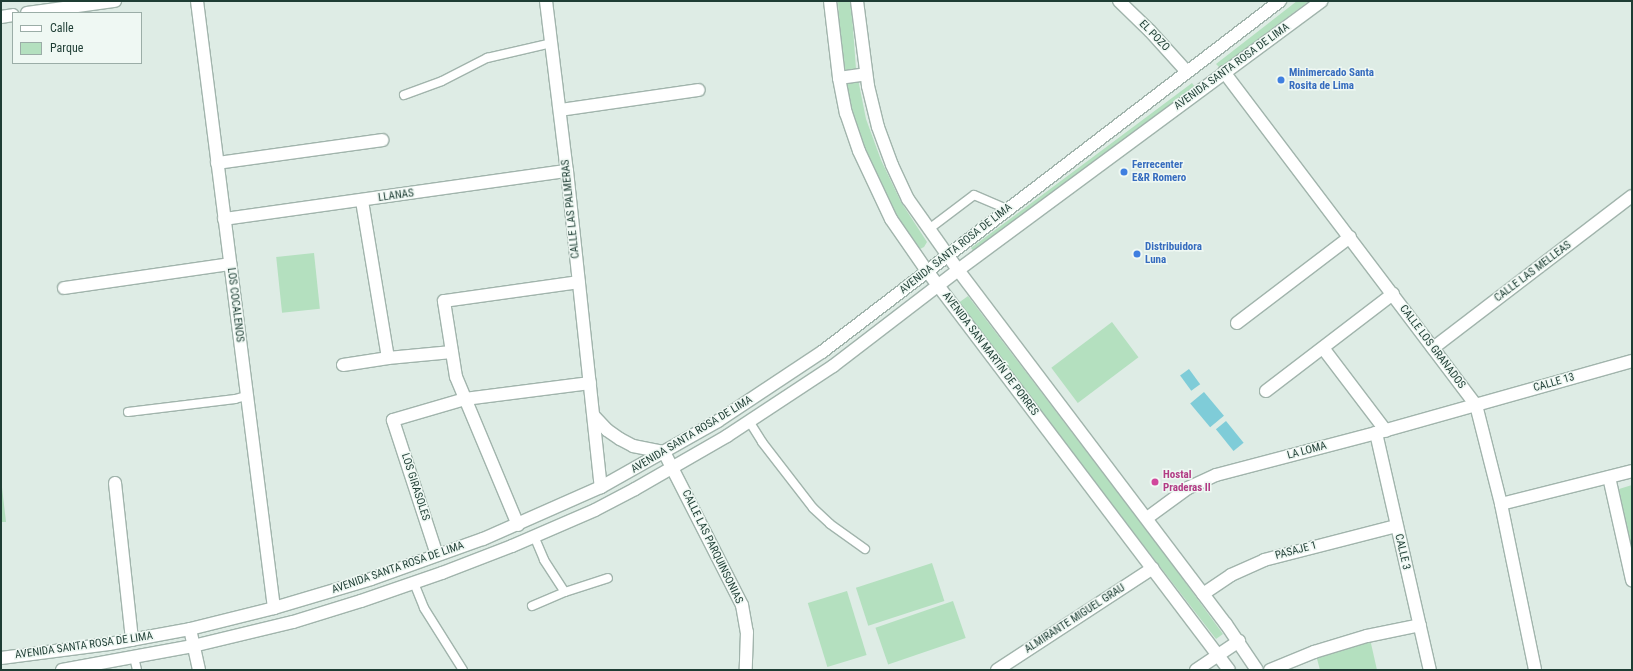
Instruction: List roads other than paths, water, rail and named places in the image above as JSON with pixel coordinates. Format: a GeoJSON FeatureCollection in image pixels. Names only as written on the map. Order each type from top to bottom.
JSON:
{"type":"FeatureCollection","features":[{"type":"Feature","properties":{"kind":"street"},"geometry":{"type":"LineString","coordinates":[[34,12],[115,1]]}},
{"type":"Feature","properties":{"kind":"street","name":"LOS COCALENOS"},"geometry":{"type":"LineString","coordinates":[[197,1],[274,608]]}},
{"type":"Feature","properties":{"kind":"street","name":"CALLE LAS PALMERAS"},"geometry":{"type":"LineString","coordinates":[[546,1],[567,171],[601,487]]}},
{"type":"Feature","properties":{"kind":"street","name":"AVENIDA SAN MARTÍN DE PORRES"},"geometry":{"type":"LineString","coordinates":[[831,1],[839,78],[846,114],[859,151],[891,219],[938,285],[1219,654],[1229,670]]}},
{"type":"Feature","properties":{"kind":"street"},"geometry":{"type":"LineString","coordinates":[[857,1],[866,74],[878,127],[892,165],[908,199],[958,270],[1147,518],[1238,641],[1257,670]]}},
{"type":"Feature","properties":{"kind":"street","name":"EL POZO"},"geometry":{"type":"LineString","coordinates":[[1119,1],[1150,31],[1187,72]]}},
{"type":"Feature","properties":{"kind":"street","name":"AVENIDA SANTA ROSA DE LIMA"},"geometry":{"type":"LineString","coordinates":[[1,658],[72,650],[132,640],[190,629],[274,608],[371,579],[437,555],[518,525],[601,487],[718,421],[822,352],[1280,1]]}},
{"type":"Feature","properties":{"kind":"street","name":"AVENIDA SANTA ROSA DE LIMA"},"geometry":{"type":"LineString","coordinates":[[62,670],[88,668],[134,657],[193,646],[293,622],[414,583],[534,536],[594,510],[672,467],[749,421],[833,366],[958,270],[1321,1]]}},
{"type":"Feature","properties":{"kind":"street"},"geometry":{"type":"LineString","coordinates":[[1,17],[12,15]]}},
{"type":"Feature","properties":{"kind":"street","name":"CALLE LOS GRANADOS"},"geometry":{"type":"LineString","coordinates":[[1224,72],[1476,405],[1502,504],[1535,670]]}},
{"type":"Feature","properties":{"kind":"street"},"geometry":{"type":"LineString","coordinates":[[839,78],[866,74]]}},
{"type":"Feature","properties":{"kind":"street"},"geometry":{"type":"LineString","coordinates":[[560,110],[699,90]]}},
{"type":"Feature","properties":{"kind":"street"},"geometry":{"type":"LineString","coordinates":[[217,162],[382,140]]}},
{"type":"Feature","properties":{"kind":"street","name":"LLANAS"},"geometry":{"type":"LineString","coordinates":[[224,219],[567,171]]}},
{"type":"Feature","properties":{"kind":"street"},"geometry":{"type":"LineString","coordinates":[[362,200],[388,358]]}},
{"type":"Feature","properties":{"kind":"street","name":"CALLE LAS MELLEAS"},"geometry":{"type":"LineString","coordinates":[[1433,348],[1630,201]]}},
{"type":"Feature","properties":{"kind":"street"},"geometry":{"type":"LineString","coordinates":[[1237,323],[1350,238]]}},
{"type":"Feature","properties":{"kind":"street"},"geometry":{"type":"LineString","coordinates":[[64,288],[230,264]]}},
{"type":"Feature","properties":{"kind":"street"},"geometry":{"type":"LineString","coordinates":[[518,525],[456,377],[444,301],[579,282]]}},
{"type":"Feature","properties":{"kind":"street"},"geometry":{"type":"LineString","coordinates":[[1266,391],[1393,294]]}},
{"type":"Feature","properties":{"kind":"street"},"geometry":{"type":"LineString","coordinates":[[1323,348],[1381,432]]}},
{"type":"Feature","properties":{"kind":"street"},"geometry":{"type":"LineString","coordinates":[[343,365],[388,358],[452,352]]}},
{"type":"Feature","properties":{"kind":"street","name":"CALLE 13"},"geometry":{"type":"LineString","coordinates":[[1476,405],[1632,360]]}},
{"type":"Feature","properties":{"kind":"street"},"geometry":{"type":"LineString","coordinates":[[465,399],[590,383]]}},
{"type":"Feature","properties":{"kind":"street","name":"LOS GIRASOLES"},"geometry":{"type":"LineString","coordinates":[[437,555],[393,420],[465,399]]}},
{"type":"Feature","properties":{"kind":"street","name":"LA LOMA"},"geometry":{"type":"LineString","coordinates":[[1147,518],[1188,488],[1216,475],[1381,432],[1476,405]]}},
{"type":"Feature","properties":{"kind":"street"},"geometry":{"type":"LineString","coordinates":[[594,416],[607,430],[633,446],[664,452]]}},
{"type":"Feature","properties":{"kind":"street","name":"CALLE 3"},"geometry":{"type":"LineString","coordinates":[[1381,432],[1396,526],[1430,670]]}},
{"type":"Feature","properties":{"kind":"street","name":"CALLE LAS PARQUINSONIAS"},"geometry":{"type":"LineString","coordinates":[[664,452],[742,605],[747,632],[746,670]]}},
{"type":"Feature","properties":{"kind":"street"},"geometry":{"type":"LineString","coordinates":[[1502,504],[1632,471]]}},
{"type":"Feature","properties":{"kind":"street"},"geometry":{"type":"LineString","coordinates":[[1609,477],[1632,580]]}},
{"type":"Feature","properties":{"kind":"street"},"geometry":{"type":"LineString","coordinates":[[115,483],[132,640]]}},
{"type":"Feature","properties":{"kind":"street","name":"PASAJE 1"},"geometry":{"type":"LineString","coordinates":[[1203,594],[1231,575],[1264,560],[1396,526]]}},
{"type":"Feature","properties":{"kind":"street","name":"ALMIRANTE MIGUEL GRAU"},"geometry":{"type":"LineString","coordinates":[[997,670],[1153,568]]}},
{"type":"Feature","properties":{"kind":"street"},"geometry":{"type":"LineString","coordinates":[[1270,670],[1322,650],[1367,636],[1420,625]]}},
{"type":"Feature","properties":{"kind":"street"},"geometry":{"type":"LineString","coordinates":[[190,629],[200,670]]}},
{"type":"Feature","properties":{"kind":"street"},"geometry":{"type":"LineString","coordinates":[[1196,670],[1238,641]]}},
{"type":"Feature","properties":{"kind":"lane"},"geometry":{"type":"LineString","coordinates":[[404,95],[442,81],[487,58],[552,43]]}},
{"type":"Feature","properties":{"kind":"lane"},"geometry":{"type":"LineString","coordinates":[[929,229],[974,195],[1007,209]]}},
{"type":"Feature","properties":{"kind":"lane"},"geometry":{"type":"LineString","coordinates":[[128,412],[235,399],[246,396]]}},
{"type":"Feature","properties":{"kind":"lane"},"geometry":{"type":"LineString","coordinates":[[749,421],[762,442],[813,508],[830,524],[865,549]]}},
{"type":"Feature","properties":{"kind":"lane"},"geometry":{"type":"LineString","coordinates":[[534,536],[544,560],[565,592]]}},
{"type":"Feature","properties":{"kind":"lane"},"geometry":{"type":"LineString","coordinates":[[532,606],[565,592],[608,578]]}},
{"type":"Feature","properties":{"kind":"lane"},"geometry":{"type":"LineString","coordinates":[[414,583],[424,608],[463,670]]}},
{"type":"Feature","properties":{"kind":"lane"},"geometry":{"type":"LineString","coordinates":[[134,657],[137,670]]}},
{"type":"Feature","properties":{"kind":"water"},"geometry":{"type":"Polygon","coordinates":[[[1189,369],[1200,384],[1191,391],[1180,375],[1189,369]]]}},
{"type":"Feature","properties":{"kind":"water"},"geometry":{"type":"Polygon","coordinates":[[[1204,392],[1224,416],[1210,427],[1190,404],[1204,392]]]}},
{"type":"Feature","properties":{"kind":"water"},"geometry":{"type":"Polygon","coordinates":[[[1226,421],[1244,443],[1234,451],[1216,429],[1226,421]]]}},
{"type":"Feature","properties":{"kind":"place","name":"Minimercado Santa Rosita de Lima"},"geometry":{"type":"Point","coordinates":[1281,80]}},
{"type":"Feature","properties":{"kind":"place","name":"Ferrecenter E&R Romero"},"geometry":{"type":"Point","coordinates":[1124,172]}},
{"type":"Feature","properties":{"kind":"place","name":"Distribuidora Luna"},"geometry":{"type":"Point","coordinates":[1137,254]}},
{"type":"Feature","properties":{"kind":"place","name":"Hostal Praderas II"},"geometry":{"type":"Point","coordinates":[1155,482]}}]}
